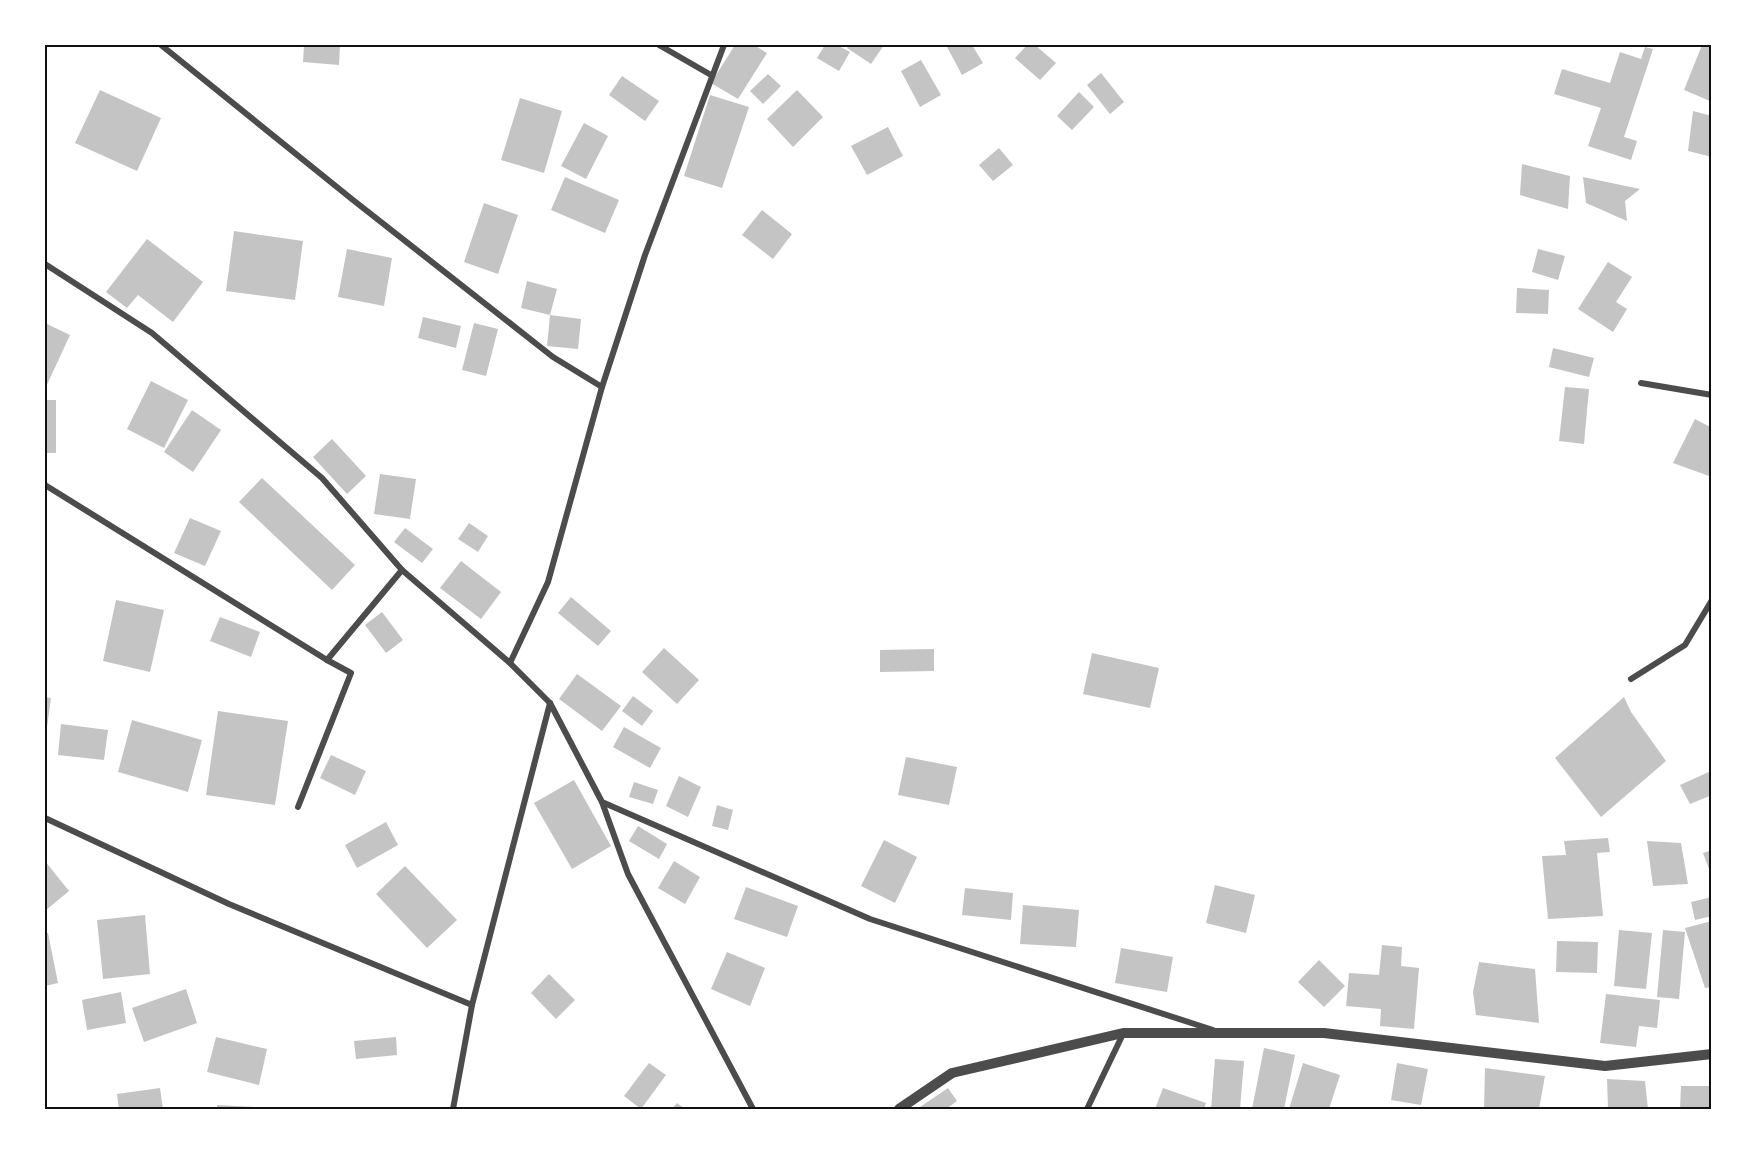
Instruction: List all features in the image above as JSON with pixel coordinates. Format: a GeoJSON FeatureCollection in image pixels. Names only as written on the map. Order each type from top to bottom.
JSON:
{"type":"FeatureCollection","features":[{"type":"Feature","properties":{"kind":"street"},"geometry":{"type":"LineString","coordinates":[[161,45],[544,350],[602,387]]}},
{"type":"Feature","properties":{"kind":"street"},"geometry":{"type":"LineString","coordinates":[[658,45],[711,75]]}},
{"type":"Feature","properties":{"kind":"street"},"geometry":{"type":"LineString","coordinates":[[510,663],[548,582],[602,387],[659,214],[724,45]]}},
{"type":"Feature","properties":{"kind":"street"},"geometry":{"type":"LineString","coordinates":[[45,264],[152,333],[322,478],[402,570],[510,663],[550,703],[602,802],[628,874],[753,1109]]}},
{"type":"Feature","properties":{"kind":"street"},"geometry":{"type":"LineString","coordinates":[[1641,383],[1712,395]]}},
{"type":"Feature","properties":{"kind":"street"},"geometry":{"type":"LineString","coordinates":[[45,485],[351,673],[298,807]]}},
{"type":"Feature","properties":{"kind":"street"},"geometry":{"type":"LineString","coordinates":[[327,660],[402,570]]}},
{"type":"Feature","properties":{"kind":"street"},"geometry":{"type":"LineString","coordinates":[[1631,679],[1685,645],[1712,600]]}},
{"type":"Feature","properties":{"kind":"street"},"geometry":{"type":"LineString","coordinates":[[453,1109],[472,1005],[550,703]]}},
{"type":"Feature","properties":{"kind":"street"},"geometry":{"type":"LineString","coordinates":[[602,802],[870,919],[1224,1033]]}},
{"type":"Feature","properties":{"kind":"street"},"geometry":{"type":"LineString","coordinates":[[45,818],[229,904],[472,1005]]}},
{"type":"Feature","properties":{"kind":"street"},"geometry":{"type":"LineString","coordinates":[[1087,1109],[1123,1033]]}},
{"type":"Feature","properties":{"kind":"street"},"geometry":{"type":"LineString","coordinates":[[899,1109],[952,1073],[1123,1033],[1324,1033],[1605,1066],[1712,1054]]}},
{"type":"Feature","properties":{"kind":"building"},"geometry":{"type":"Polygon","coordinates":[[[304,45],[340,45],[339,65],[303,62],[304,45]]]}},
{"type":"Feature","properties":{"kind":"building"},"geometry":{"type":"Polygon","coordinates":[[[735,45],[754,45],[767,53],[738,99],[711,83],[735,45]]]}},
{"type":"Feature","properties":{"kind":"building"},"geometry":{"type":"Polygon","coordinates":[[[825,45],[837,45],[850,52],[839,71],[817,58],[825,45]]]}},
{"type":"Feature","properties":{"kind":"building"},"geometry":{"type":"Polygon","coordinates":[[[849,45],[884,45],[871,64],[847,48],[849,45]]]}},
{"type":"Feature","properties":{"kind":"building"},"geometry":{"type":"Polygon","coordinates":[[[946,45],[972,45],[983,63],[962,75],[946,45]]]}},
{"type":"Feature","properties":{"kind":"building"},"geometry":{"type":"Polygon","coordinates":[[[1027,45],[1035,45],[1056,63],[1040,80],[1015,58],[1027,45]]]}},
{"type":"Feature","properties":{"kind":"building"},"geometry":{"type":"Polygon","coordinates":[[[1702,45],[1712,46],[1710,101],[1684,90],[1702,45]]]}},
{"type":"Feature","properties":{"kind":"building"},"geometry":{"type":"Polygon","coordinates":[[[1645,47],[1653,49],[1624,137],[1637,141],[1631,160],[1588,146],[1601,108],[1554,94],[1562,69],[1610,83],[1620,52],[1641,59],[1645,47]]]}},
{"type":"Feature","properties":{"kind":"building"},"geometry":{"type":"Polygon","coordinates":[[[921,60],[941,95],[920,107],[901,71],[921,60]]]}},
{"type":"Feature","properties":{"kind":"building"},"geometry":{"type":"Polygon","coordinates":[[[1101,73],[1124,102],[1110,114],[1087,85],[1101,73]]]}},
{"type":"Feature","properties":{"kind":"building"},"geometry":{"type":"Polygon","coordinates":[[[768,74],[781,86],[763,104],[750,91],[768,74]]]}},
{"type":"Feature","properties":{"kind":"building"},"geometry":{"type":"Polygon","coordinates":[[[622,76],[659,101],[645,121],[609,95],[622,76]]]}},
{"type":"Feature","properties":{"kind":"building"},"geometry":{"type":"Polygon","coordinates":[[[100,90],[161,118],[137,171],[75,143],[100,90]]]}},
{"type":"Feature","properties":{"kind":"building"},"geometry":{"type":"Polygon","coordinates":[[[797,90],[823,117],[793,147],[767,119],[797,90]]]}},
{"type":"Feature","properties":{"kind":"building"},"geometry":{"type":"Polygon","coordinates":[[[1079,92],[1094,107],[1072,130],[1057,116],[1079,92]]]}},
{"type":"Feature","properties":{"kind":"building"},"geometry":{"type":"Polygon","coordinates":[[[710,95],[749,107],[722,188],[684,176],[710,95]]]}},
{"type":"Feature","properties":{"kind":"building"},"geometry":{"type":"Polygon","coordinates":[[[520,98],[562,111],[544,173],[501,160],[520,98]]]}},
{"type":"Feature","properties":{"kind":"building"},"geometry":{"type":"Polygon","coordinates":[[[1693,111],[1712,116],[1712,157],[1688,151],[1693,111]]]}},
{"type":"Feature","properties":{"kind":"building"},"geometry":{"type":"Polygon","coordinates":[[[584,123],[608,136],[586,179],[561,166],[584,123]]]}},
{"type":"Feature","properties":{"kind":"building"},"geometry":{"type":"Polygon","coordinates":[[[888,127],[903,156],[867,175],[851,146],[888,127]]]}},
{"type":"Feature","properties":{"kind":"building"},"geometry":{"type":"Polygon","coordinates":[[[999,148],[1013,165],[993,181],[979,165],[999,148]]]}},
{"type":"Feature","properties":{"kind":"building"},"geometry":{"type":"Polygon","coordinates":[[[1522,164],[1570,176],[1568,209],[1520,195],[1522,164]]]}},
{"type":"Feature","properties":{"kind":"building"},"geometry":{"type":"Polygon","coordinates":[[[565,177],[619,200],[605,233],[551,210],[565,177]]]}},
{"type":"Feature","properties":{"kind":"building"},"geometry":{"type":"Polygon","coordinates":[[[1583,177],[1640,189],[1625,201],[1627,221],[1586,203],[1583,177]]]}},
{"type":"Feature","properties":{"kind":"building"},"geometry":{"type":"Polygon","coordinates":[[[484,203],[518,215],[498,274],[464,262],[484,203]]]}},
{"type":"Feature","properties":{"kind":"building"},"geometry":{"type":"Polygon","coordinates":[[[762,210],[792,234],[773,259],[742,235],[762,210]]]}},
{"type":"Feature","properties":{"kind":"building"},"geometry":{"type":"Polygon","coordinates":[[[234,231],[303,241],[295,300],[226,291],[234,231]]]}},
{"type":"Feature","properties":{"kind":"building"},"geometry":{"type":"Polygon","coordinates":[[[147,239],[203,282],[173,322],[138,295],[127,308],[106,292],[147,239]]]}},
{"type":"Feature","properties":{"kind":"building"},"geometry":{"type":"Polygon","coordinates":[[[347,249],[392,258],[384,306],[338,297],[347,249]]]}},
{"type":"Feature","properties":{"kind":"building"},"geometry":{"type":"Polygon","coordinates":[[[1538,249],[1565,256],[1558,280],[1532,272],[1538,249]]]}},
{"type":"Feature","properties":{"kind":"building"},"geometry":{"type":"Polygon","coordinates":[[[1608,262],[1632,277],[1616,302],[1627,309],[1613,332],[1578,309],[1608,262]]]}},
{"type":"Feature","properties":{"kind":"building"},"geometry":{"type":"Polygon","coordinates":[[[527,281],[557,289],[550,315],[521,308],[527,281]]]}},
{"type":"Feature","properties":{"kind":"building"},"geometry":{"type":"Polygon","coordinates":[[[1517,288],[1549,290],[1548,314],[1516,313],[1517,288]]]}},
{"type":"Feature","properties":{"kind":"building"},"geometry":{"type":"Polygon","coordinates":[[[550,315],[581,319],[578,349],[547,346],[550,315]]]}},
{"type":"Feature","properties":{"kind":"building"},"geometry":{"type":"Polygon","coordinates":[[[423,317],[461,326],[456,348],[418,338],[423,317]]]}},
{"type":"Feature","properties":{"kind":"building"},"geometry":{"type":"Polygon","coordinates":[[[45,323],[70,335],[45,389],[45,323]]]}},
{"type":"Feature","properties":{"kind":"building"},"geometry":{"type":"Polygon","coordinates":[[[474,323],[498,329],[486,376],[462,370],[474,323]]]}},
{"type":"Feature","properties":{"kind":"building"},"geometry":{"type":"Polygon","coordinates":[[[1553,348],[1594,358],[1589,377],[1549,367],[1553,348]]]}},
{"type":"Feature","properties":{"kind":"building"},"geometry":{"type":"Polygon","coordinates":[[[151,381],[188,400],[164,448],[127,429],[151,381]]]}},
{"type":"Feature","properties":{"kind":"building"},"geometry":{"type":"Polygon","coordinates":[[[1565,387],[1589,389],[1584,444],[1559,441],[1565,387]]]}},
{"type":"Feature","properties":{"kind":"building"},"geometry":{"type":"Polygon","coordinates":[[[45,400],[56,400],[56,453],[45,453],[45,400]]]}},
{"type":"Feature","properties":{"kind":"building"},"geometry":{"type":"Polygon","coordinates":[[[192,410],[221,430],[193,472],[164,452],[192,410]]]}},
{"type":"Feature","properties":{"kind":"building"},"geometry":{"type":"Polygon","coordinates":[[[1695,419],[1712,428],[1712,477],[1673,463],[1695,419]]]}},
{"type":"Feature","properties":{"kind":"building"},"geometry":{"type":"Polygon","coordinates":[[[332,439],[366,476],[347,494],[313,457],[332,439]]]}},
{"type":"Feature","properties":{"kind":"building"},"geometry":{"type":"Polygon","coordinates":[[[380,474],[416,479],[410,519],[374,514],[380,474]]]}},
{"type":"Feature","properties":{"kind":"building"},"geometry":{"type":"Polygon","coordinates":[[[262,478],[355,565],[332,590],[239,502],[262,478]]]}},
{"type":"Feature","properties":{"kind":"building"},"geometry":{"type":"Polygon","coordinates":[[[190,518],[221,531],[205,566],[174,553],[190,518]]]}},
{"type":"Feature","properties":{"kind":"building"},"geometry":{"type":"Polygon","coordinates":[[[469,523],[488,536],[478,552],[458,539],[469,523]]]}},
{"type":"Feature","properties":{"kind":"building"},"geometry":{"type":"Polygon","coordinates":[[[405,528],[433,549],[422,563],[394,542],[405,528]]]}},
{"type":"Feature","properties":{"kind":"building"},"geometry":{"type":"Polygon","coordinates":[[[461,561],[501,592],[481,619],[440,588],[461,561]]]}},
{"type":"Feature","properties":{"kind":"building"},"geometry":{"type":"Polygon","coordinates":[[[571,597],[611,631],[598,646],[558,613],[571,597]]]}},
{"type":"Feature","properties":{"kind":"building"},"geometry":{"type":"Polygon","coordinates":[[[116,600],[164,610],[150,672],[103,661],[116,600]]]}},
{"type":"Feature","properties":{"kind":"building"},"geometry":{"type":"Polygon","coordinates":[[[382,612],[403,640],[386,653],[365,625],[382,612]]]}},
{"type":"Feature","properties":{"kind":"building"},"geometry":{"type":"Polygon","coordinates":[[[220,617],[260,632],[251,657],[210,641],[220,617]]]}},
{"type":"Feature","properties":{"kind":"building"},"geometry":{"type":"Polygon","coordinates":[[[664,648],[699,680],[677,704],[642,672],[664,648]]]}},
{"type":"Feature","properties":{"kind":"building"},"geometry":{"type":"Polygon","coordinates":[[[934,649],[934,671],[880,672],[880,650],[934,649]]]}},
{"type":"Feature","properties":{"kind":"building"},"geometry":{"type":"Polygon","coordinates":[[[1092,653],[1159,668],[1150,708],[1083,694],[1092,653]]]}},
{"type":"Feature","properties":{"kind":"building"},"geometry":{"type":"Polygon","coordinates":[[[577,674],[621,706],[602,731],[559,699],[577,674]]]}},
{"type":"Feature","properties":{"kind":"building"},"geometry":{"type":"Polygon","coordinates":[[[633,696],[653,711],[642,726],[622,711],[633,696]]]}},
{"type":"Feature","properties":{"kind":"building"},"geometry":{"type":"Polygon","coordinates":[[[45,697],[51,698],[47,727],[45,727],[45,697]]]}},
{"type":"Feature","properties":{"kind":"building"},"geometry":{"type":"Polygon","coordinates":[[[1624,697],[1631,712],[1666,761],[1601,817],[1555,758],[1624,697]]]}},
{"type":"Feature","properties":{"kind":"building"},"geometry":{"type":"Polygon","coordinates":[[[218,711],[288,721],[275,805],[206,795],[218,711]]]}},
{"type":"Feature","properties":{"kind":"building"},"geometry":{"type":"Polygon","coordinates":[[[132,720],[202,740],[188,792],[118,772],[132,720]]]}},
{"type":"Feature","properties":{"kind":"building"},"geometry":{"type":"Polygon","coordinates":[[[61,724],[108,730],[104,760],[58,755],[61,724]]]}},
{"type":"Feature","properties":{"kind":"building"},"geometry":{"type":"Polygon","coordinates":[[[624,727],[661,748],[650,768],[613,747],[624,727]]]}},
{"type":"Feature","properties":{"kind":"building"},"geometry":{"type":"Polygon","coordinates":[[[331,755],[366,771],[355,795],[320,778],[331,755]]]}},
{"type":"Feature","properties":{"kind":"building"},"geometry":{"type":"Polygon","coordinates":[[[906,757],[957,767],[949,805],[898,795],[906,757]]]}},
{"type":"Feature","properties":{"kind":"building"},"geometry":{"type":"Polygon","coordinates":[[[1711,771],[1712,795],[1690,804],[1680,785],[1711,771]]]}},
{"type":"Feature","properties":{"kind":"building"},"geometry":{"type":"Polygon","coordinates":[[[679,776],[701,787],[688,817],[666,806],[679,776]]]}},
{"type":"Feature","properties":{"kind":"building"},"geometry":{"type":"Polygon","coordinates":[[[574,780],[611,846],[572,869],[534,803],[574,780]]]}},
{"type":"Feature","properties":{"kind":"building"},"geometry":{"type":"Polygon","coordinates":[[[634,782],[658,790],[653,804],[629,797],[634,782]]]}},
{"type":"Feature","properties":{"kind":"building"},"geometry":{"type":"Polygon","coordinates":[[[717,805],[733,810],[728,830],[712,826],[717,805]]]}},
{"type":"Feature","properties":{"kind":"building"},"geometry":{"type":"Polygon","coordinates":[[[386,822],[398,845],[357,868],[345,845],[386,822]]]}},
{"type":"Feature","properties":{"kind":"building"},"geometry":{"type":"Polygon","coordinates":[[[638,826],[667,844],[659,859],[629,841],[638,826]]]}},
{"type":"Feature","properties":{"kind":"building"},"geometry":{"type":"Polygon","coordinates":[[[1608,838],[1610,852],[1597,853],[1603,916],[1548,919],[1542,856],[1566,855],[1564,841],[1608,838]]]}},
{"type":"Feature","properties":{"kind":"building"},"geometry":{"type":"Polygon","coordinates":[[[884,840],[917,857],[895,903],[861,886],[884,840]]]}},
{"type":"Feature","properties":{"kind":"building"},"geometry":{"type":"Polygon","coordinates":[[[1647,841],[1681,843],[1688,884],[1653,886],[1647,841]]]}},
{"type":"Feature","properties":{"kind":"building"},"geometry":{"type":"Polygon","coordinates":[[[1712,850],[1712,877],[1703,853],[1712,850]]]}},
{"type":"Feature","properties":{"kind":"building"},"geometry":{"type":"Polygon","coordinates":[[[45,861],[69,891],[45,911],[45,861]]]}},
{"type":"Feature","properties":{"kind":"building"},"geometry":{"type":"Polygon","coordinates":[[[674,861],[700,877],[685,904],[658,888],[674,861]]]}},
{"type":"Feature","properties":{"kind":"building"},"geometry":{"type":"Polygon","coordinates":[[[405,866],[457,920],[427,948],[376,894],[405,866]]]}},
{"type":"Feature","properties":{"kind":"building"},"geometry":{"type":"Polygon","coordinates":[[[1215,885],[1255,895],[1246,933],[1206,923],[1215,885]]]}},
{"type":"Feature","properties":{"kind":"building"},"geometry":{"type":"Polygon","coordinates":[[[746,887],[798,906],[787,937],[734,919],[746,887]]]}},
{"type":"Feature","properties":{"kind":"building"},"geometry":{"type":"Polygon","coordinates":[[[965,888],[1013,893],[1011,920],[962,915],[965,888]]]}},
{"type":"Feature","properties":{"kind":"building"},"geometry":{"type":"Polygon","coordinates":[[[1712,897],[1712,916],[1695,920],[1691,902],[1712,897]]]}},
{"type":"Feature","properties":{"kind":"building"},"geometry":{"type":"Polygon","coordinates":[[[1023,905],[1079,910],[1076,947],[1020,944],[1023,905]]]}},
{"type":"Feature","properties":{"kind":"building"},"geometry":{"type":"Polygon","coordinates":[[[145,915],[150,974],[103,979],[97,920],[145,915]]]}},
{"type":"Feature","properties":{"kind":"building"},"geometry":{"type":"Polygon","coordinates":[[[1712,921],[1712,987],[1705,988],[1685,928],[1712,921]]]}},
{"type":"Feature","properties":{"kind":"building"},"geometry":{"type":"Polygon","coordinates":[[[1619,930],[1652,933],[1646,989],[1614,986],[1619,930]]]}},
{"type":"Feature","properties":{"kind":"building"},"geometry":{"type":"Polygon","coordinates":[[[1663,930],[1685,932],[1679,999],[1657,997],[1663,930]]]}},
{"type":"Feature","properties":{"kind":"building"},"geometry":{"type":"Polygon","coordinates":[[[45,933],[48,933],[58,983],[45,986],[45,933]]]}},
{"type":"Feature","properties":{"kind":"building"},"geometry":{"type":"Polygon","coordinates":[[[1557,941],[1598,942],[1597,973],[1556,972],[1557,941]]]}},
{"type":"Feature","properties":{"kind":"building"},"geometry":{"type":"Polygon","coordinates":[[[1382,945],[1402,947],[1401,966],[1419,968],[1414,1029],[1380,1026],[1381,1009],[1346,1006],[1349,973],[1379,975],[1382,945]]]}},
{"type":"Feature","properties":{"kind":"building"},"geometry":{"type":"Polygon","coordinates":[[[1121,948],[1173,957],[1167,992],[1115,983],[1121,948]]]}},
{"type":"Feature","properties":{"kind":"building"},"geometry":{"type":"Polygon","coordinates":[[[727,952],[765,968],[750,1006],[711,989],[727,952]]]}},
{"type":"Feature","properties":{"kind":"building"},"geometry":{"type":"Polygon","coordinates":[[[1319,960],[1345,986],[1324,1007],[1298,982],[1319,960]]]}},
{"type":"Feature","properties":{"kind":"building"},"geometry":{"type":"Polygon","coordinates":[[[1479,962],[1535,969],[1539,1023],[1476,1015],[1473,992],[1479,962]]]}},
{"type":"Feature","properties":{"kind":"building"},"geometry":{"type":"Polygon","coordinates":[[[549,974],[575,1000],[556,1019],[531,993],[549,974]]]}},
{"type":"Feature","properties":{"kind":"building"},"geometry":{"type":"Polygon","coordinates":[[[186,989],[197,1023],[144,1042],[132,1008],[186,989]]]}},
{"type":"Feature","properties":{"kind":"building"},"geometry":{"type":"Polygon","coordinates":[[[121,992],[126,1023],[87,1030],[82,1000],[121,992]]]}},
{"type":"Feature","properties":{"kind":"building"},"geometry":{"type":"Polygon","coordinates":[[[1606,994],[1660,1000],[1657,1028],[1639,1026],[1636,1047],[1600,1043],[1606,994]]]}},
{"type":"Feature","properties":{"kind":"building"},"geometry":{"type":"Polygon","coordinates":[[[216,1037],[267,1049],[259,1085],[207,1072],[216,1037]]]}},
{"type":"Feature","properties":{"kind":"building"},"geometry":{"type":"Polygon","coordinates":[[[396,1037],[397,1055],[356,1059],[354,1041],[396,1037]]]}},
{"type":"Feature","properties":{"kind":"building"},"geometry":{"type":"Polygon","coordinates":[[[1264,1048],[1295,1055],[1284,1109],[1252,1109],[1264,1048]]]}},
{"type":"Feature","properties":{"kind":"building"},"geometry":{"type":"Polygon","coordinates":[[[1215,1059],[1244,1061],[1240,1109],[1211,1109],[1215,1059]]]}},
{"type":"Feature","properties":{"kind":"building"},"geometry":{"type":"Polygon","coordinates":[[[649,1063],[666,1075],[641,1109],[624,1096],[649,1063]]]}},
{"type":"Feature","properties":{"kind":"building"},"geometry":{"type":"Polygon","coordinates":[[[1303,1063],[1340,1075],[1329,1109],[1289,1109],[1303,1063]]]}},
{"type":"Feature","properties":{"kind":"building"},"geometry":{"type":"Polygon","coordinates":[[[1397,1063],[1428,1069],[1421,1105],[1391,1100],[1397,1063]]]}},
{"type":"Feature","properties":{"kind":"building"},"geometry":{"type":"Polygon","coordinates":[[[1485,1068],[1545,1076],[1539,1109],[1484,1109],[1485,1068]]]}},
{"type":"Feature","properties":{"kind":"building"},"geometry":{"type":"Polygon","coordinates":[[[1607,1079],[1645,1081],[1648,1109],[1608,1109],[1607,1079]]]}},
{"type":"Feature","properties":{"kind":"building"},"geometry":{"type":"Polygon","coordinates":[[[1681,1086],[1712,1086],[1712,1109],[1680,1109],[1681,1086]]]}},
{"type":"Feature","properties":{"kind":"building"},"geometry":{"type":"Polygon","coordinates":[[[160,1088],[163,1109],[119,1109],[117,1094],[160,1088]]]}},
{"type":"Feature","properties":{"kind":"building"},"geometry":{"type":"Polygon","coordinates":[[[948,1088],[957,1101],[946,1109],[917,1109],[948,1088]]]}},
{"type":"Feature","properties":{"kind":"building"},"geometry":{"type":"Polygon","coordinates":[[[1163,1088],[1206,1103],[1204,1109],[1155,1109],[1163,1088]]]}},
{"type":"Feature","properties":{"kind":"building"},"geometry":{"type":"Polygon","coordinates":[[[677,1103],[685,1109],[672,1109],[677,1103]]]}},
{"type":"Feature","properties":{"kind":"building"},"geometry":{"type":"Polygon","coordinates":[[[217,1105],[255,1107],[255,1109],[217,1109],[217,1105]]]}}]}
